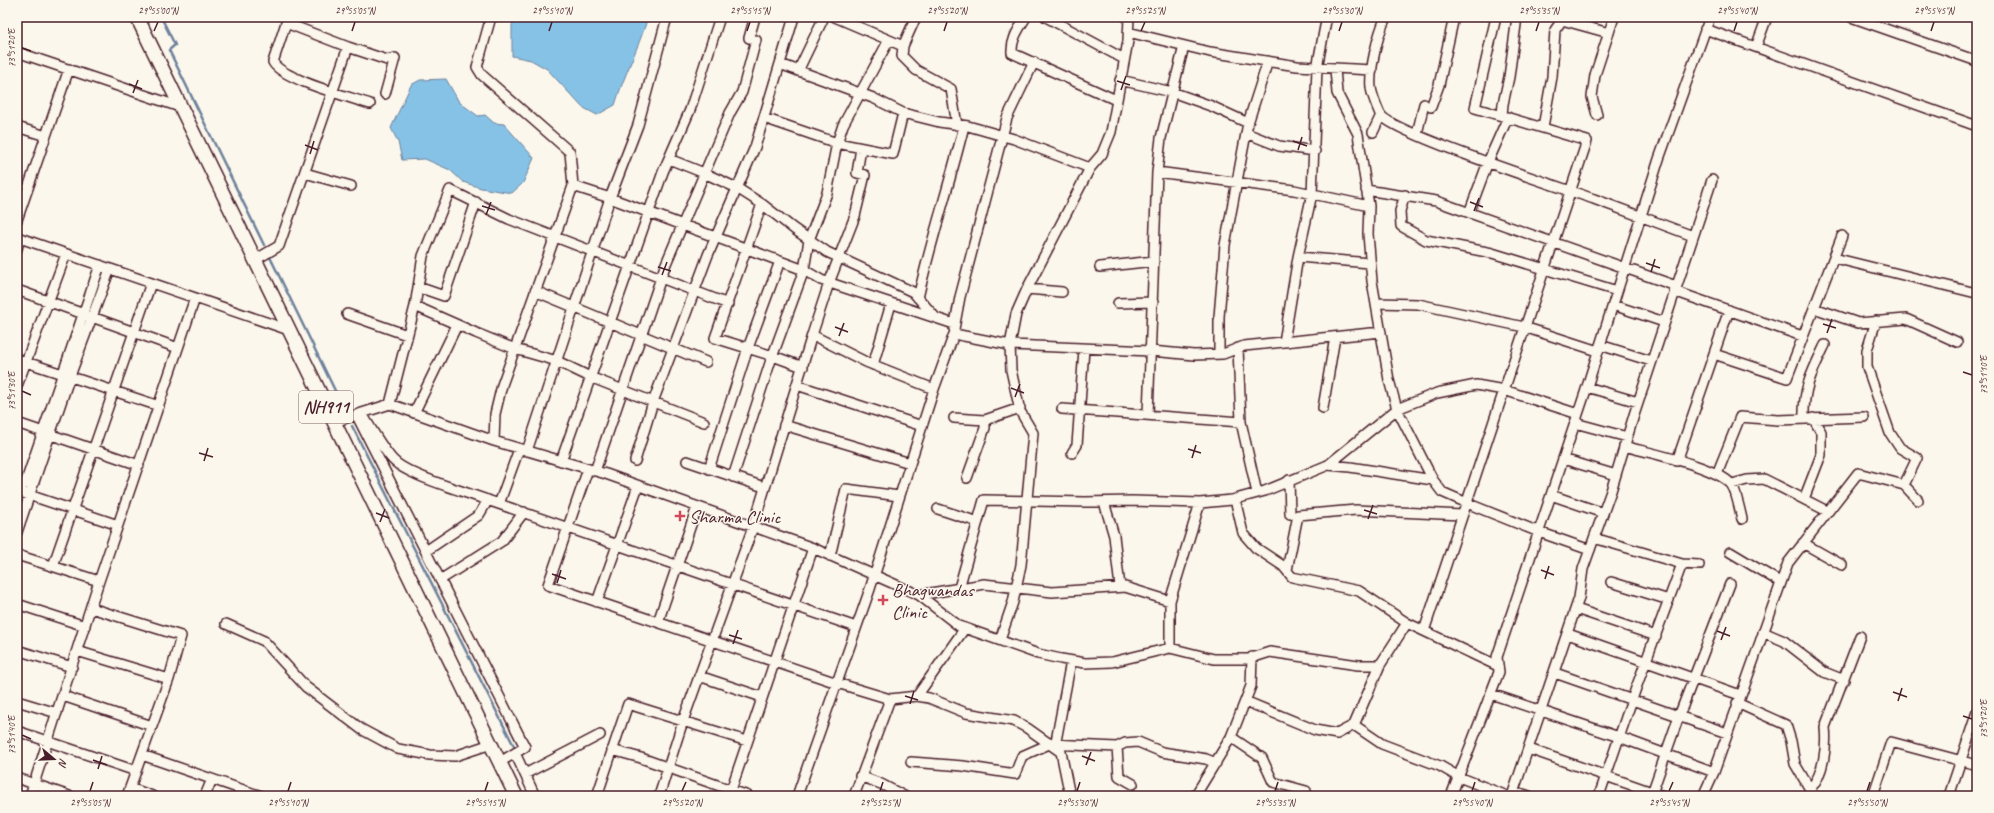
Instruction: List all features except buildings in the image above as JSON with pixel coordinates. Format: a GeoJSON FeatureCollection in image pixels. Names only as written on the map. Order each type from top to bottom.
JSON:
{"type":"FeatureCollection","features":[{"type":"Feature","properties":{"kind":"highway","name":"NH911"},"geometry":{"type":"LineString","coordinates":[[137,17],[516,796]]}},
{"type":"Feature","properties":{"kind":"street"},"geometry":{"type":"LineString","coordinates":[[491,17],[477,68],[482,75],[570,152],[573,186],[502,386],[494,414],[494,441]]}},
{"type":"Feature","properties":{"kind":"street"},"geometry":{"type":"LineString","coordinates":[[499,504],[523,450],[557,361],[610,198],[638,125],[667,17]]}},
{"type":"Feature","properties":{"kind":"street"},"geometry":{"type":"LineString","coordinates":[[561,461],[649,212],[669,159],[690,110],[720,17]]}},
{"type":"Feature","properties":{"kind":"street"},"geometry":{"type":"LineString","coordinates":[[755,17],[753,39],[742,92],[730,113],[661,278],[623,390],[568,528],[548,585],[774,662],[890,699],[917,696],[930,698],[966,713],[1014,721],[1061,752],[1070,796]]}},
{"type":"Feature","properties":{"kind":"street"},"geometry":{"type":"LineString","coordinates":[[635,461],[653,402],[715,237],[755,146],[794,17]]}},
{"type":"Feature","properties":{"kind":"street"},"geometry":{"type":"LineString","coordinates":[[798,71],[824,17]]}},
{"type":"Feature","properties":{"kind":"street"},"geometry":{"type":"LineString","coordinates":[[835,17],[903,46]]}},
{"type":"Feature","properties":{"kind":"street"},"geometry":{"type":"LineString","coordinates":[[916,17],[903,46],[902,56],[916,70],[951,89],[961,125],[949,185],[927,259],[918,298]]}},
{"type":"Feature","properties":{"kind":"street"},"geometry":{"type":"LineString","coordinates":[[1026,17],[1011,45],[1012,53],[1116,100]]}},
{"type":"Feature","properties":{"kind":"street"},"geometry":{"type":"LineString","coordinates":[[1046,17],[1124,59]]}},
{"type":"Feature","properties":{"kind":"street"},"geometry":{"type":"LineString","coordinates":[[1000,640],[1016,588],[1021,565],[1026,500],[1034,433],[1020,408],[1011,370],[1010,345],[1016,314],[1027,289],[1090,168],[1102,154],[1111,132],[1124,59],[1129,17]]}},
{"type":"Feature","properties":{"kind":"street"},"geometry":{"type":"LineString","coordinates":[[1284,342],[1298,257],[1312,194],[1315,151],[1317,68],[1326,21],[1329,17]]}},
{"type":"Feature","properties":{"kind":"street"},"geometry":{"type":"LineString","coordinates":[[1386,17],[1372,70],[1371,89],[1381,115],[1396,125],[1488,162],[1693,236]]}},
{"type":"Feature","properties":{"kind":"street"},"geometry":{"type":"LineString","coordinates":[[1417,134],[1428,106],[1439,84],[1454,17]]}},
{"type":"Feature","properties":{"kind":"street"},"geometry":{"type":"LineString","coordinates":[[1424,631],[1587,140],[1543,126],[1475,108],[1496,17]]}},
{"type":"Feature","properties":{"kind":"street"},"geometry":{"type":"LineString","coordinates":[[1469,213],[1505,116],[1502,104],[1509,77],[1515,17]]}},
{"type":"Feature","properties":{"kind":"street"},"geometry":{"type":"LineString","coordinates":[[1597,115],[1592,97],[1595,75],[1614,17]]}},
{"type":"Feature","properties":{"kind":"street"},"geometry":{"type":"LineString","coordinates":[[1451,796],[1499,672],[1497,657],[1587,387],[1659,159],[1710,17]]}},
{"type":"Feature","properties":{"kind":"street"},"geometry":{"type":"LineString","coordinates":[[1756,47],[1767,17]]}},
{"type":"Feature","properties":{"kind":"street"},"geometry":{"type":"LineString","coordinates":[[1851,17],[1977,61]]}},
{"type":"Feature","properties":{"kind":"street"},"geometry":{"type":"LineString","coordinates":[[1543,126],[1552,77],[1555,30],[1562,19],[1609,33]]}},
{"type":"Feature","properties":{"kind":"street"},"geometry":{"type":"LineString","coordinates":[[370,104],[293,78],[275,67],[273,62],[286,24],[387,60],[395,58],[385,94]]}},
{"type":"Feature","properties":{"kind":"street"},"geometry":{"type":"LineString","coordinates":[[1705,29],[1977,126]]}},
{"type":"Feature","properties":{"kind":"street"},"geometry":{"type":"LineString","coordinates":[[1128,32],[1210,52],[1317,68],[1372,70]]}},
{"type":"Feature","properties":{"kind":"street"},"geometry":{"type":"LineString","coordinates":[[733,477],[773,356],[804,270],[810,240],[825,199],[837,143],[843,125],[889,40]]}},
{"type":"Feature","properties":{"kind":"street"},"geometry":{"type":"LineString","coordinates":[[1148,415],[1157,172],[1160,138],[1184,46]]}},
{"type":"Feature","properties":{"kind":"street"},"geometry":{"type":"LineString","coordinates":[[255,260],[279,246],[348,47]]}},
{"type":"Feature","properties":{"kind":"street"},"geometry":{"type":"LineString","coordinates":[[17,52],[180,107]]}},
{"type":"Feature","properties":{"kind":"street"},"geometry":{"type":"LineString","coordinates":[[1218,354],[1219,317],[1225,245],[1238,183],[1248,123],[1268,61]]}},
{"type":"Feature","properties":{"kind":"street"},"geometry":{"type":"LineString","coordinates":[[797,796],[874,575],[934,389],[954,334],[954,324],[1007,118],[1034,62]]}},
{"type":"Feature","properties":{"kind":"street"},"geometry":{"type":"LineString","coordinates":[[780,64],[873,98],[903,113],[961,125],[1002,136],[1090,168]]}},
{"type":"Feature","properties":{"kind":"street"},"geometry":{"type":"LineString","coordinates":[[17,220],[20,199],[46,136],[69,69]]}},
{"type":"Feature","properties":{"kind":"street"},"geometry":{"type":"LineString","coordinates":[[1335,69],[1337,93],[1358,134],[1369,206],[1368,234],[1370,263],[1389,380],[1397,408],[1433,480],[1442,492],[1539,532],[1590,550]]}},
{"type":"Feature","properties":{"kind":"street"},"geometry":{"type":"LineString","coordinates":[[1120,80],[1172,92],[1211,106],[1248,123]]}},
{"type":"Feature","properties":{"kind":"street"},"geometry":{"type":"LineString","coordinates":[[764,118],[837,143],[893,154],[903,113]]}},
{"type":"Feature","properties":{"kind":"street"},"geometry":{"type":"LineString","coordinates":[[1373,132],[1381,115]]}},
{"type":"Feature","properties":{"kind":"street"},"geometry":{"type":"LineString","coordinates":[[17,127],[46,136]]}},
{"type":"Feature","properties":{"kind":"street"},"geometry":{"type":"LineString","coordinates":[[1246,133],[1279,146],[1315,151]]}},
{"type":"Feature","properties":{"kind":"street"},"geometry":{"type":"LineString","coordinates":[[659,796],[683,721],[753,527],[764,487],[829,283],[855,216],[865,175],[857,172],[861,148]]}},
{"type":"Feature","properties":{"kind":"street"},"geometry":{"type":"LineString","coordinates":[[669,159],[737,188],[762,204],[810,240],[839,257],[913,292],[936,318]]}},
{"type":"Feature","properties":{"kind":"street"},"geometry":{"type":"LineString","coordinates":[[1157,172],[1312,194],[1369,206]]}},
{"type":"Feature","properties":{"kind":"street"},"geometry":{"type":"LineString","coordinates":[[305,173],[351,186]]}},
{"type":"Feature","properties":{"kind":"street"},"geometry":{"type":"LineString","coordinates":[[1513,795],[1576,609],[1583,569],[1616,475],[1651,361],[1712,180]]}},
{"type":"Feature","properties":{"kind":"street"},"geometry":{"type":"LineString","coordinates":[[573,186],[649,212],[804,270],[829,283],[954,324]]}},
{"type":"Feature","properties":{"kind":"street"},"geometry":{"type":"LineString","coordinates":[[390,404],[415,306],[423,256],[450,190],[509,219],[728,304]]}},
{"type":"Feature","properties":{"kind":"street"},"geometry":{"type":"LineString","coordinates":[[1366,190],[1406,195],[1436,201],[1624,269],[1729,310],[1802,336]]}},
{"type":"Feature","properties":{"kind":"street"},"geometry":{"type":"LineString","coordinates":[[1406,195],[1400,212],[1401,226],[1426,240],[1492,253],[1617,291]]}},
{"type":"Feature","properties":{"kind":"street"},"geometry":{"type":"LineString","coordinates":[[418,287],[444,296],[476,202]]}},
{"type":"Feature","properties":{"kind":"street"},"geometry":{"type":"LineString","coordinates":[[762,204],[715,338],[773,356],[802,367]]}},
{"type":"Feature","properties":{"kind":"street"},"geometry":{"type":"LineString","coordinates":[[1714,354],[1787,378],[1842,236]]}},
{"type":"Feature","properties":{"kind":"street"},"geometry":{"type":"LineString","coordinates":[[17,248],[19,238],[290,330]]}},
{"type":"Feature","properties":{"kind":"street"},"geometry":{"type":"LineString","coordinates":[[17,386],[21,360],[47,302],[66,254]]}},
{"type":"Feature","properties":{"kind":"street"},"geometry":{"type":"LineString","coordinates":[[1298,257],[1370,263]]}},
{"type":"Feature","properties":{"kind":"street"},"geometry":{"type":"LineString","coordinates":[[1834,258],[1976,293]]}},
{"type":"Feature","properties":{"kind":"street"},"geometry":{"type":"LineString","coordinates":[[1100,267],[1154,261]]}},
{"type":"Feature","properties":{"kind":"street"},"geometry":{"type":"LineString","coordinates":[[709,469],[748,348],[780,262]]}},
{"type":"Feature","properties":{"kind":"street"},"geometry":{"type":"LineString","coordinates":[[17,532],[22,493],[46,433],[87,316],[100,266]]}},
{"type":"Feature","properties":{"kind":"street"},"geometry":{"type":"LineString","coordinates":[[87,316],[110,269]]}},
{"type":"Feature","properties":{"kind":"street"},"geometry":{"type":"LineString","coordinates":[[53,566],[151,283]]}},
{"type":"Feature","properties":{"kind":"street"},"geometry":{"type":"LineString","coordinates":[[1027,289],[1062,292]]}},
{"type":"Feature","properties":{"kind":"street"},"geometry":{"type":"LineString","coordinates":[[17,290],[178,348]]}},
{"type":"Feature","properties":{"kind":"street"},"geometry":{"type":"LineString","coordinates":[[535,291],[575,306],[706,362]]}},
{"type":"Feature","properties":{"kind":"street"},"geometry":{"type":"LineString","coordinates":[[30,796],[99,581],[195,298]]}},
{"type":"Feature","properties":{"kind":"street"},"geometry":{"type":"LineString","coordinates":[[1118,303],[1153,302]]}},
{"type":"Feature","properties":{"kind":"street"},"geometry":{"type":"LineString","coordinates":[[1376,303],[1418,304],[1524,327],[1651,361]]}},
{"type":"Feature","properties":{"kind":"street"},"geometry":{"type":"LineString","coordinates":[[874,365],[891,304]]}},
{"type":"Feature","properties":{"kind":"street"},"geometry":{"type":"LineString","coordinates":[[1613,305],[1664,322]]}},
{"type":"Feature","properties":{"kind":"street"},"geometry":{"type":"LineString","coordinates":[[415,306],[515,349],[557,361],[590,377],[704,422]]}},
{"type":"Feature","properties":{"kind":"street"},"geometry":{"type":"LineString","coordinates":[[1814,308],[1858,323],[1906,319],[1958,342]]}},
{"type":"Feature","properties":{"kind":"street"},"geometry":{"type":"LineString","coordinates":[[1677,460],[1729,310]]}},
{"type":"Feature","properties":{"kind":"street"},"geometry":{"type":"LineString","coordinates":[[347,314],[407,335]]}},
{"type":"Feature","properties":{"kind":"street"},"geometry":{"type":"LineString","coordinates":[[1876,321],[1867,350],[1867,367],[1890,433],[1900,448],[1917,458],[1904,485]]}},
{"type":"Feature","properties":{"kind":"street"},"geometry":{"type":"LineString","coordinates":[[414,413],[457,325]]}},
{"type":"Feature","properties":{"kind":"street"},"geometry":{"type":"LineString","coordinates":[[954,334],[1010,345],[1151,351],[1194,355],[1218,354],[1238,348],[1381,332]]}},
{"type":"Feature","properties":{"kind":"street"},"geometry":{"type":"LineString","coordinates":[[812,335],[874,365],[934,389]]}},
{"type":"Feature","properties":{"kind":"street"},"geometry":{"type":"LineString","coordinates":[[1323,408],[1335,337]]}},
{"type":"Feature","properties":{"kind":"street"},"geometry":{"type":"LineString","coordinates":[[1804,499],[1821,455],[1821,432],[1808,418],[1803,400],[1809,379],[1826,345]]}},
{"type":"Feature","properties":{"kind":"street"},"geometry":{"type":"LineString","coordinates":[[1238,348],[1241,422],[1257,493]]}},
{"type":"Feature","properties":{"kind":"street"},"geometry":{"type":"LineString","coordinates":[[1072,453],[1077,445],[1084,349]]}},
{"type":"Feature","properties":{"kind":"street"},"geometry":{"type":"LineString","coordinates":[[21,360],[158,406]]}},
{"type":"Feature","properties":{"kind":"street"},"geometry":{"type":"LineString","coordinates":[[797,385],[922,426]]}},
{"type":"Feature","properties":{"kind":"street"},"geometry":{"type":"LineString","coordinates":[[959,588],[984,500],[1200,504],[1235,499],[1257,493],[1328,465],[1397,408],[1437,393],[1476,385],[1504,390],[1576,419],[1625,442],[1717,474],[1732,484],[1742,519]]}},
{"type":"Feature","properties":{"kind":"street"},"geometry":{"type":"LineString","coordinates":[[1587,387],[1638,402]]}},
{"type":"Feature","properties":{"kind":"street"},"geometry":{"type":"LineString","coordinates":[[334,422],[390,404],[494,441],[592,470],[813,548],[919,595],[959,626],[1038,654],[1085,664],[1112,662],[1170,648],[1214,659],[1252,658],[1270,652],[1358,665],[1380,664]]}},
{"type":"Feature","properties":{"kind":"street"},"geometry":{"type":"LineString","coordinates":[[954,418],[985,420],[1020,408]]}},
{"type":"Feature","properties":{"kind":"street"},"geometry":{"type":"LineString","coordinates":[[1062,409],[1241,422]]}},
{"type":"Feature","properties":{"kind":"street"},"geometry":{"type":"LineString","coordinates":[[359,414],[394,462],[415,473],[676,566],[856,627]]}},
{"type":"Feature","properties":{"kind":"street"},"geometry":{"type":"LineString","coordinates":[[359,414],[440,580],[526,747],[500,762]]}},
{"type":"Feature","properties":{"kind":"street"},"geometry":{"type":"LineString","coordinates":[[1717,474],[1740,417],[1778,420],[1864,417]]}},
{"type":"Feature","properties":{"kind":"street"},"geometry":{"type":"LineString","coordinates":[[967,478],[985,428],[985,420]]}},
{"type":"Feature","properties":{"kind":"street"},"geometry":{"type":"LineString","coordinates":[[17,423],[139,465]]}},
{"type":"Feature","properties":{"kind":"street"},"geometry":{"type":"LineString","coordinates":[[784,425],[910,463]]}},
{"type":"Feature","properties":{"kind":"street"},"geometry":{"type":"LineString","coordinates":[[1563,459],[1616,475]]}},
{"type":"Feature","properties":{"kind":"street"},"geometry":{"type":"LineString","coordinates":[[687,461],[764,487]]}},
{"type":"Feature","properties":{"kind":"street"},"geometry":{"type":"LineString","coordinates":[[1328,465],[1433,480]]}},
{"type":"Feature","properties":{"kind":"street"},"geometry":{"type":"LineString","coordinates":[[1703,796],[1714,772],[1788,563],[1858,473],[1904,485],[1918,500]]}},
{"type":"Feature","properties":{"kind":"street"},"geometry":{"type":"LineString","coordinates":[[1732,484],[1747,480],[1764,479],[1827,511]]}},
{"type":"Feature","properties":{"kind":"street"},"geometry":{"type":"LineString","coordinates":[[1289,480],[1290,514]]}},
{"type":"Feature","properties":{"kind":"street"},"geometry":{"type":"LineString","coordinates":[[597,602],[638,486]]}},
{"type":"Feature","properties":{"kind":"street"},"geometry":{"type":"LineString","coordinates":[[830,556],[846,489],[899,496]]}},
{"type":"Feature","properties":{"kind":"street"},"geometry":{"type":"LineString","coordinates":[[22,493],[118,525]]}},
{"type":"Feature","properties":{"kind":"street"},"geometry":{"type":"LineString","coordinates":[[1551,495],[1603,513]]}},
{"type":"Feature","properties":{"kind":"street"},"geometry":{"type":"LineString","coordinates":[[1235,499],[1243,533],[1256,548],[1283,566],[1292,577],[1359,591],[1407,623],[1498,666]]}},
{"type":"Feature","properties":{"kind":"street"},"geometry":{"type":"LineString","coordinates":[[426,551],[478,515],[488,500]]}},
{"type":"Feature","properties":{"kind":"street"},"geometry":{"type":"LineString","coordinates":[[1104,502],[1114,536],[1120,587]]}},
{"type":"Feature","properties":{"kind":"street"},"geometry":{"type":"LineString","coordinates":[[1170,648],[1170,601],[1200,504]]}},
{"type":"Feature","properties":{"kind":"street"},"geometry":{"type":"LineString","coordinates":[[658,622],[697,507]]}},
{"type":"Feature","properties":{"kind":"street"},"geometry":{"type":"LineString","coordinates":[[938,509],[978,522]]}},
{"type":"Feature","properties":{"kind":"street"},"geometry":{"type":"LineString","coordinates":[[1287,570],[1298,515],[1356,510],[1462,515]]}},
{"type":"Feature","properties":{"kind":"street"},"geometry":{"type":"LineString","coordinates":[[440,580],[502,541],[524,512]]}},
{"type":"Feature","properties":{"kind":"street"},"geometry":{"type":"LineString","coordinates":[[1594,538],[1682,564],[1699,565]]}},
{"type":"Feature","properties":{"kind":"street"},"geometry":{"type":"LineString","coordinates":[[1803,543],[1842,565]]}},
{"type":"Feature","properties":{"kind":"street"},"geometry":{"type":"LineString","coordinates":[[729,793],[813,548]]}},
{"type":"Feature","properties":{"kind":"street"},"geometry":{"type":"LineString","coordinates":[[1730,552],[1780,582]]}},
{"type":"Feature","properties":{"kind":"street"},"geometry":{"type":"LineString","coordinates":[[17,555],[99,581]]}},
{"type":"Feature","properties":{"kind":"street"},"geometry":{"type":"LineString","coordinates":[[1599,796],[1632,700],[1682,564]]}},
{"type":"Feature","properties":{"kind":"street"},"geometry":{"type":"LineString","coordinates":[[1611,582],[1669,600]]}},
{"type":"Feature","properties":{"kind":"street"},"geometry":{"type":"LineString","coordinates":[[919,595],[984,584],[1052,592],[1120,587],[1170,601]]}},
{"type":"Feature","properties":{"kind":"street"},"geometry":{"type":"LineString","coordinates":[[1651,794],[1679,716],[1730,584]]}},
{"type":"Feature","properties":{"kind":"street"},"geometry":{"type":"LineString","coordinates":[[17,604],[85,626]]}},
{"type":"Feature","properties":{"kind":"street"},"geometry":{"type":"LineString","coordinates":[[91,608],[181,636],[169,679],[129,792],[152,796]]}},
{"type":"Feature","properties":{"kind":"street"},"geometry":{"type":"LineString","coordinates":[[1576,609],[1656,636]]}},
{"type":"Feature","properties":{"kind":"street"},"geometry":{"type":"LineString","coordinates":[[1245,701],[1315,730],[1337,734],[1354,725],[1380,664],[1407,623]]}},
{"type":"Feature","properties":{"kind":"street"},"geometry":{"type":"LineString","coordinates":[[226,624],[264,641],[306,687],[361,729],[398,749],[430,755],[455,756],[491,744]]}},
{"type":"Feature","properties":{"kind":"street"},"geometry":{"type":"LineString","coordinates":[[917,696],[965,628]]}},
{"type":"Feature","properties":{"kind":"street"},"geometry":{"type":"LineString","coordinates":[[1763,632],[1784,641],[1824,672],[1844,680]]}},
{"type":"Feature","properties":{"kind":"street"},"geometry":{"type":"LineString","coordinates":[[1568,634],[1694,678],[1739,699],[1786,726],[1791,741],[1795,764],[1812,792]]}},
{"type":"Feature","properties":{"kind":"street"},"geometry":{"type":"LineString","coordinates":[[1812,792],[1817,781],[1826,741],[1825,727],[1860,636]]}},
{"type":"Feature","properties":{"kind":"street"},"geometry":{"type":"LineString","coordinates":[[17,650],[72,668]]}},
{"type":"Feature","properties":{"kind":"street"},"geometry":{"type":"LineString","coordinates":[[77,651],[169,679]]}},
{"type":"Feature","properties":{"kind":"street"},"geometry":{"type":"LineString","coordinates":[[1195,796],[1231,737],[1251,686],[1252,658]]}},
{"type":"Feature","properties":{"kind":"street"},"geometry":{"type":"LineString","coordinates":[[911,762],[963,766],[1015,774],[1022,756],[1056,741],[1071,661]]}},
{"type":"Feature","properties":{"kind":"street"},"geometry":{"type":"LineString","coordinates":[[1555,673],[1727,733]]}},
{"type":"Feature","properties":{"kind":"street"},"geometry":{"type":"LineString","coordinates":[[700,676],[762,697]]}},
{"type":"Feature","properties":{"kind":"street"},"geometry":{"type":"LineString","coordinates":[[1491,694],[1619,737],[1714,772]]}},
{"type":"Feature","properties":{"kind":"street"},"geometry":{"type":"LineString","coordinates":[[63,696],[152,726]]}},
{"type":"Feature","properties":{"kind":"street"},"geometry":{"type":"LineString","coordinates":[[854,796],[860,776],[890,699]]}},
{"type":"Feature","properties":{"kind":"street"},"geometry":{"type":"LineString","coordinates":[[17,700],[57,713]]}},
{"type":"Feature","properties":{"kind":"street"},"geometry":{"type":"LineString","coordinates":[[597,796],[628,704],[747,741]]}},
{"type":"Feature","properties":{"kind":"street"},"geometry":{"type":"LineString","coordinates":[[1949,796],[1977,712]]}},
{"type":"Feature","properties":{"kind":"street"},"geometry":{"type":"LineString","coordinates":[[1354,725],[1382,744],[1440,766],[1459,777],[1507,796],[1523,794],[1529,796]]}},
{"type":"Feature","properties":{"kind":"street"},"geometry":{"type":"LineString","coordinates":[[17,731],[136,770]]}},
{"type":"Feature","properties":{"kind":"street"},"geometry":{"type":"LineString","coordinates":[[524,774],[600,735]]}},
{"type":"Feature","properties":{"kind":"street"},"geometry":{"type":"LineString","coordinates":[[1231,737],[1262,758],[1273,782],[1306,791],[1305,796]]}},
{"type":"Feature","properties":{"kind":"street"},"geometry":{"type":"LineString","coordinates":[[1051,744],[1117,747],[1125,743],[1138,742],[1162,752],[1206,759],[1216,763]]}},
{"type":"Feature","properties":{"kind":"street"},"geometry":{"type":"LineString","coordinates":[[1873,796],[1891,742],[1977,765]]}},
{"type":"Feature","properties":{"kind":"street"},"geometry":{"type":"LineString","coordinates":[[1117,747],[1119,776],[1133,784]]}},
{"type":"Feature","properties":{"kind":"street"},"geometry":{"type":"LineString","coordinates":[[1529,749],[1606,776],[1651,794],[1663,796]]}},
{"type":"Feature","properties":{"kind":"street"},"geometry":{"type":"LineString","coordinates":[[612,750],[668,768],[729,793],[748,796]]}},
{"type":"Feature","properties":{"kind":"street"},"geometry":{"type":"LineString","coordinates":[[515,753],[535,796]]}},
{"type":"Feature","properties":{"kind":"street"},"geometry":{"type":"LineString","coordinates":[[142,755],[261,796]]}},
{"type":"Feature","properties":{"kind":"street"},"geometry":{"type":"LineString","coordinates":[[860,776],[881,784],[904,796]]}},
{"type":"Feature","properties":{"kind":"street"},"geometry":{"type":"LineString","coordinates":[[17,778],[69,796]]}},
{"type":"Feature","properties":{"kind":"street"},"geometry":{"type":"LineString","coordinates":[[205,796],[212,779]]}},
{"type":"Feature","properties":{"kind":"water"},"geometry":{"type":"Polygon","coordinates":[[[515,17],[648,17],[615,105],[597,115],[582,107],[547,69],[531,60],[512,56],[512,25],[515,17]]]}},
{"type":"Feature","properties":{"kind":"water"},"geometry":{"type":"Polygon","coordinates":[[[446,79],[459,102],[478,116],[485,115],[494,123],[504,124],[534,158],[523,183],[512,193],[481,188],[463,182],[450,170],[425,159],[402,160],[398,142],[391,128],[411,85],[420,80],[446,79]]]}},
{"type":"Feature","properties":{"kind":"waterway"},"geometry":{"type":"LineString","coordinates":[[161,17],[175,45],[169,50],[264,245]]}},
{"type":"Feature","properties":{"kind":"waterway"},"geometry":{"type":"LineString","coordinates":[[269,255],[342,405]]}},
{"type":"Feature","properties":{"kind":"waterway"},"geometry":{"type":"LineString","coordinates":[[352,426],[516,750]]}},
{"type":"Feature","properties":{"kind":"place","name":"Sharma Clinic"},"geometry":{"type":"Point","coordinates":[680,516]}},
{"type":"Feature","properties":{"kind":"place","name":"Bhagwandas Clinic"},"geometry":{"type":"Point","coordinates":[883,600]}}]}
